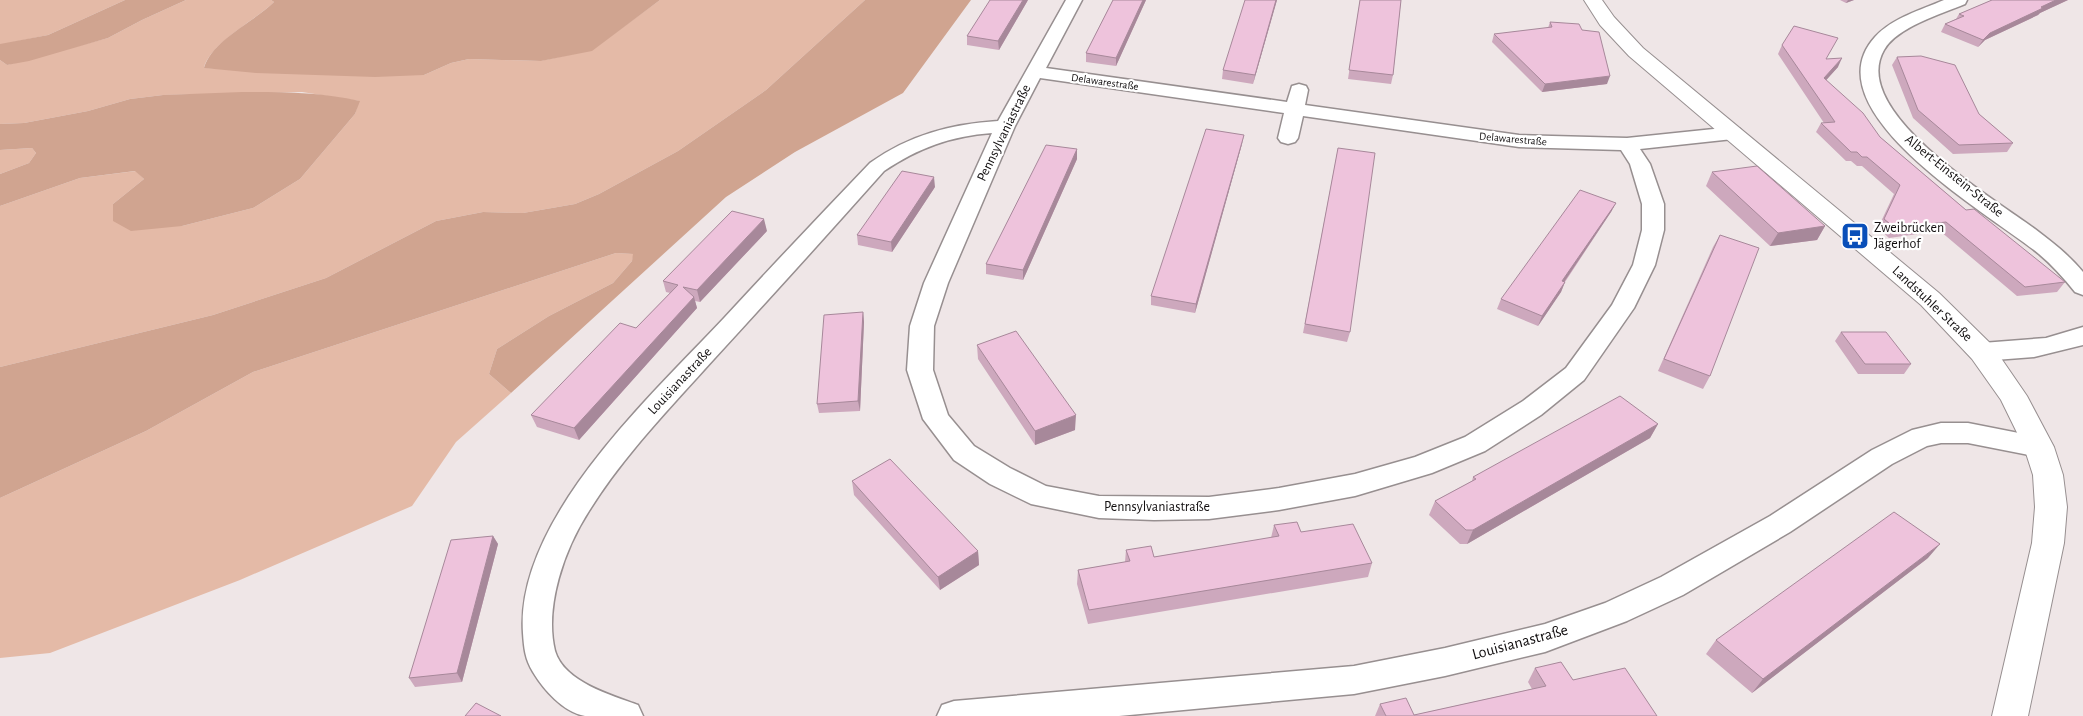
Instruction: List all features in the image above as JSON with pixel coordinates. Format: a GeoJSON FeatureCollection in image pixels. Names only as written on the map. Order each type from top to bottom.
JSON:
{"type":"FeatureCollection","features":[{"type":"Feature","properties":{"kind":"street","name":"Pennsylvaniastraße"},"geometry":{"type":"LineString","coordinates":[[1074,0],[1005,126],[936,283],[922,326],[920,370],[936,419],[964,453],[1000,476],[1041,496],[1099,507],[1154,509],[1210,508],[1279,499],[1355,485],[1422,466],[1475,444],[1532,408],[1574,374],[1590,355],[1622,308],[1644,265],[1653,230],[1653,204],[1640,164],[1628,144]]}},
{"type":"Feature","properties":{"kind":"street","name":"Landstuhler Straße"},"geometry":{"type":"LineString","coordinates":[[1593,0],[1607,21],[1636,52],[1930,299],[1982,352],[2013,396],[2040,446],[2048,475],[2052,507],[2049,534],[2010,716]]}},
{"type":"Feature","properties":{"kind":"street","name":"Albert-Einstein-Straße"},"geometry":{"type":"LineString","coordinates":[[1959,0],[1910,22],[1886,36],[1875,50],[1868,70],[1872,90],[1883,113],[1906,140],[2046,249],[2069,269],[2083,287]]}},
{"type":"Feature","properties":{"kind":"street","name":"Delawarestraße"},"geometry":{"type":"LineString","coordinates":[[1034,72],[1519,141],[1628,144],[1733,133]]}},
{"type":"Feature","properties":{"kind":"street"},"geometry":{"type":"LineString","coordinates":[[1288,138],[1300,90]]}},
{"type":"Feature","properties":{"kind":"street","name":"Louisianastraße"},"geometry":{"type":"LineString","coordinates":[[626,716],[582,700],[555,679],[540,655],[537,618],[542,583],[557,542],[579,503],[630,435],[877,167],[910,145],[930,137],[952,131],[1005,126]]}},
{"type":"Feature","properties":{"kind":"street"},"geometry":{"type":"LineString","coordinates":[[1982,352],[2035,350],[2066,343],[2083,335]]}},
{"type":"Feature","properties":{"kind":"street","name":"Louisianastraße"},"geometry":{"type":"LineString","coordinates":[[954,716],[1354,680],[1445,662],[1545,638],[1616,612],[1672,586],[1780,524],[1882,457],[1921,437],[1941,432],[1968,433],[2040,446]]}},
{"type":"Feature","properties":{"kind":"shaded area"},"geometry":{"type":"Polygon","coordinates":[[[0,0],[125,0],[48,35],[0,44],[0,0]]]}},
{"type":"Feature","properties":{"kind":"shaded area"},"geometry":{"type":"Polygon","coordinates":[[[125,0],[186,0],[108,38],[29,61],[7,65],[0,60],[0,44],[48,35],[125,0]]]}},
{"type":"Feature","properties":{"kind":"shaded area"},"geometry":{"type":"Polygon","coordinates":[[[186,0],[271,0],[274,2],[224,41],[208,59],[204,68],[424,75],[451,63],[469,59],[540,61],[592,50],[660,0],[865,0],[766,90],[678,151],[599,194],[575,204],[523,213],[483,212],[436,221],[326,278],[213,315],[0,367],[0,206],[80,178],[136,171],[144,179],[113,204],[182,226],[253,208],[300,179],[355,114],[359,101],[302,92],[163,95],[130,99],[88,111],[24,123],[0,124],[0,60],[7,65],[108,38],[186,0]]]}},
{"type":"Feature","properties":{"kind":"shaded area"},"geometry":{"type":"Polygon","coordinates":[[[271,0],[660,0],[592,51],[541,61],[469,59],[451,63],[424,75],[375,77],[256,73],[204,68],[208,58],[215,49],[274,2],[271,0]]]}},
{"type":"Feature","properties":{"kind":"shaded area"},"geometry":{"type":"Polygon","coordinates":[[[865,0],[971,0],[903,93],[795,152],[726,197],[511,393],[489,374],[497,349],[549,316],[613,283],[632,261],[633,254],[616,253],[253,372],[146,431],[0,498],[0,367],[213,315],[326,278],[436,221],[483,212],[523,213],[575,204],[599,194],[678,151],[766,90],[865,0]]]}},
{"type":"Feature","properties":{"kind":"shaded area"},"geometry":{"type":"Polygon","coordinates":[[[242,92],[316,94],[360,101],[355,114],[300,179],[253,208],[182,226],[131,231],[113,221],[113,204],[144,179],[135,171],[80,178],[0,206],[0,174],[29,163],[36,153],[32,148],[0,150],[0,124],[24,123],[88,111],[130,99],[163,95],[242,92]]]}},
{"type":"Feature","properties":{"kind":"shaded area"},"geometry":{"type":"Polygon","coordinates":[[[32,148],[36,153],[29,163],[0,174],[0,150],[32,148]]]}},
{"type":"Feature","properties":{"kind":"shaded area"},"geometry":{"type":"Polygon","coordinates":[[[616,253],[634,254],[632,261],[613,283],[549,316],[497,349],[489,374],[511,393],[456,442],[412,506],[240,580],[50,653],[0,658],[0,498],[146,431],[253,372],[616,253]]]}},
{"type":"Feature","properties":{"kind":"building"},"geometry":{"type":"Polygon","coordinates":[[[990,0],[1023,0],[998,41],[967,36],[990,0]]]}},
{"type":"Feature","properties":{"kind":"building"},"geometry":{"type":"Polygon","coordinates":[[[1113,0],[1143,0],[1116,58],[1086,53],[1113,0]]]}},
{"type":"Feature","properties":{"kind":"building"},"geometry":{"type":"Polygon","coordinates":[[[1245,0],[1276,0],[1255,75],[1223,70],[1245,0]]]}},
{"type":"Feature","properties":{"kind":"building"},"geometry":{"type":"Polygon","coordinates":[[[1360,0],[1401,0],[1393,75],[1349,70],[1360,0]]]}},
{"type":"Feature","properties":{"kind":"building"},"geometry":{"type":"Polygon","coordinates":[[[1992,0],[2056,0],[1990,33],[1983,40],[1945,24],[1964,16],[1959,14],[1992,0]]]}},
{"type":"Feature","properties":{"kind":"building"},"geometry":{"type":"Polygon","coordinates":[[[1550,22],[1579,24],[1582,30],[1599,32],[1610,76],[1545,84],[1494,34],[1552,27],[1550,22]]]}},
{"type":"Feature","properties":{"kind":"building"},"geometry":{"type":"Polygon","coordinates":[[[1794,26],[1838,38],[1826,59],[1842,58],[1824,78],[1863,113],[1880,137],[1966,210],[1974,209],[2065,282],[2025,287],[1946,222],[1895,228],[1884,219],[1900,185],[1867,157],[1862,157],[1857,152],[1851,152],[1821,123],[1835,122],[1782,45],[1794,26]]]}},
{"type":"Feature","properties":{"kind":"building"},"geometry":{"type":"Polygon","coordinates":[[[1921,56],[1955,65],[1979,114],[2013,143],[1959,145],[1918,110],[1897,57],[1921,56]]]}},
{"type":"Feature","properties":{"kind":"building"},"geometry":{"type":"Polygon","coordinates":[[[1206,129],[1244,135],[1196,304],[1151,296],[1206,129]]]}},
{"type":"Feature","properties":{"kind":"building"},"geometry":{"type":"Polygon","coordinates":[[[1046,145],[1077,149],[1023,270],[986,264],[1046,145]]]}},
{"type":"Feature","properties":{"kind":"building"},"geometry":{"type":"Polygon","coordinates":[[[1338,148],[1375,153],[1350,332],[1305,324],[1338,148]]]}},
{"type":"Feature","properties":{"kind":"building"},"geometry":{"type":"Polygon","coordinates":[[[1757,166],[1825,226],[1778,233],[1712,172],[1757,166]]]}},
{"type":"Feature","properties":{"kind":"building"},"geometry":{"type":"Polygon","coordinates":[[[902,171],[934,177],[891,242],[857,235],[902,171]]]}},
{"type":"Feature","properties":{"kind":"building"},"geometry":{"type":"Polygon","coordinates":[[[1580,190],[1616,203],[1562,281],[1565,282],[1542,316],[1501,299],[1580,190]]]}},
{"type":"Feature","properties":{"kind":"building"},"geometry":{"type":"Polygon","coordinates":[[[732,211],[764,219],[697,290],[683,287],[694,297],[574,428],[531,415],[620,323],[636,328],[678,285],[663,281],[732,211]]]}},
{"type":"Feature","properties":{"kind":"building"},"geometry":{"type":"Polygon","coordinates":[[[1720,235],[1759,248],[1710,376],[1664,359],[1720,235]]]}},
{"type":"Feature","properties":{"kind":"building"},"geometry":{"type":"Polygon","coordinates":[[[863,312],[858,401],[817,404],[824,315],[863,312]]]}},
{"type":"Feature","properties":{"kind":"building"},"geometry":{"type":"Polygon","coordinates":[[[1016,331],[1076,415],[1035,431],[977,345],[1016,331]]]}},
{"type":"Feature","properties":{"kind":"building"},"geometry":{"type":"Polygon","coordinates":[[[1841,332],[1886,332],[1911,364],[1865,364],[1841,332]]]}},
{"type":"Feature","properties":{"kind":"building"},"geometry":{"type":"Polygon","coordinates":[[[1620,396],[1658,424],[1473,530],[1466,530],[1435,501],[1476,479],[1473,477],[1620,396]]]}},
{"type":"Feature","properties":{"kind":"building"},"geometry":{"type":"Polygon","coordinates":[[[890,459],[978,551],[938,577],[852,481],[890,459]]]}},
{"type":"Feature","properties":{"kind":"building"},"geometry":{"type":"Polygon","coordinates":[[[1894,512],[1940,544],[1763,679],[1716,640],[1894,512]]]}},
{"type":"Feature","properties":{"kind":"building"},"geometry":{"type":"Polygon","coordinates":[[[1297,522],[1301,532],[1353,524],[1372,563],[1089,610],[1078,570],[1130,561],[1126,550],[1151,546],[1154,557],[1279,536],[1274,525],[1297,522]]]}},
{"type":"Feature","properties":{"kind":"building"},"geometry":{"type":"Polygon","coordinates":[[[493,536],[457,673],[409,678],[451,540],[493,536]]]}},
{"type":"Feature","properties":{"kind":"building"},"geometry":{"type":"Polygon","coordinates":[[[1561,662],[1573,680],[1625,668],[1657,716],[1386,716],[1380,704],[1406,698],[1414,715],[1546,686],[1535,668],[1561,662]]]}},
{"type":"Feature","properties":{"kind":"building"},"geometry":{"type":"Polygon","coordinates":[[[476,703],[501,716],[465,716],[476,703]]]}},
{"type":"Feature","properties":{"kind":"place","name":"Zweibrücken Jägerhof"},"geometry":{"type":"Point","coordinates":[1855,236]}}]}
